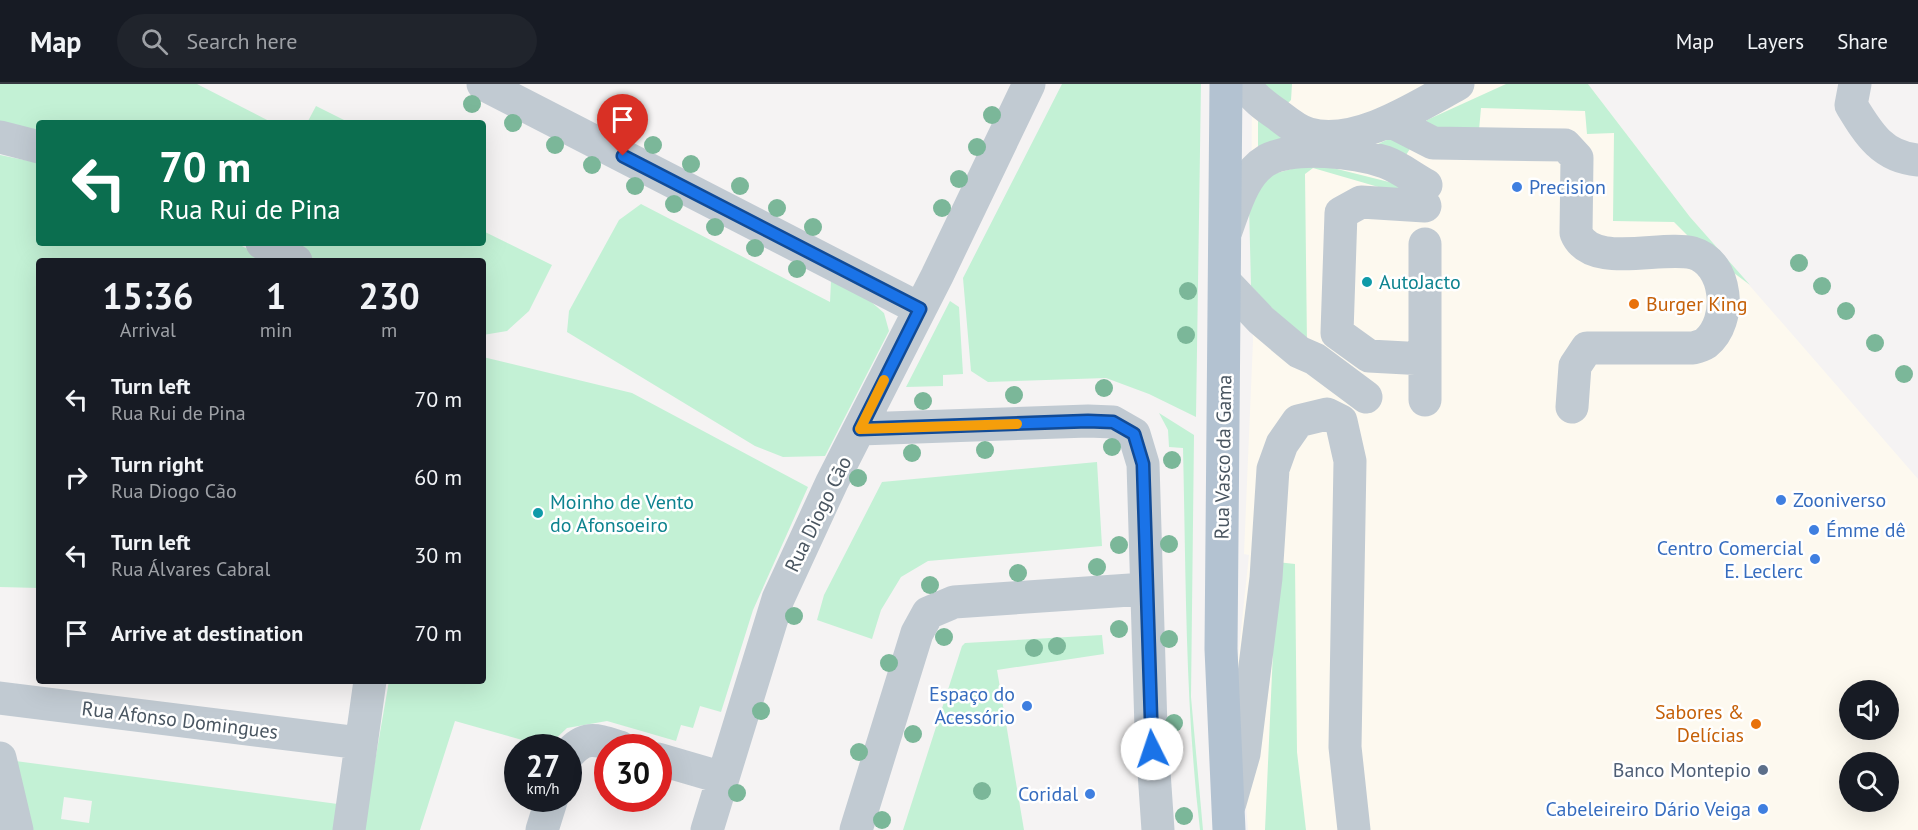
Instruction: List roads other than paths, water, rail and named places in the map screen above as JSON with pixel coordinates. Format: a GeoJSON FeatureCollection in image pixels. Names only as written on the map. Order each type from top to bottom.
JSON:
{"type":"FeatureCollection","features":[{"type":"Feature","properties":{"kind":"main road","name":"Rua Vasco da Gama"},"geometry":{"type":"LineString","coordinates":[[1226,84],[1221,649],[1228,822]]}},
{"type":"Feature","properties":{"kind":"street","name":"Rua Diogo Cão"},"geometry":{"type":"LineString","coordinates":[[707,830],[778,599],[831,482],[920,309],[1029,84]]}},
{"type":"Feature","properties":{"kind":"street"},"geometry":{"type":"LineString","coordinates":[[1245,84],[1248,91],[1271,110],[1300,129],[1310,134],[1347,135],[1390,121],[1458,84]]}},
{"type":"Feature","properties":{"kind":"street"},"geometry":{"type":"LineString","coordinates":[[1855,84],[1851,105],[1872,139],[1904,159],[1918,160]]}},
{"type":"Feature","properties":{"kind":"street"},"geometry":{"type":"LineString","coordinates":[[493,86],[920,309]]}},
{"type":"Feature","properties":{"kind":"street"},"geometry":{"type":"LineString","coordinates":[[1390,121],[1433,143],[1565,145],[1577,158],[1576,233],[1580,242],[1595,252],[1692,253],[1715,268],[1722,283],[1721,317],[1706,343],[1693,348],[1587,348],[1575,366],[1572,407]]}},
{"type":"Feature","properties":{"kind":"street"},"geometry":{"type":"LineString","coordinates":[[0,137],[36,146]]}},
{"type":"Feature","properties":{"kind":"street"},"geometry":{"type":"LineString","coordinates":[[1887,148],[1918,179]]}},
{"type":"Feature","properties":{"kind":"street"},"geometry":{"type":"LineString","coordinates":[[1225,232],[1244,185],[1266,161],[1299,151],[1350,154],[1386,162],[1425,195],[1361,202],[1341,213],[1337,333],[1369,356],[1425,359]]}},
{"type":"Feature","properties":{"kind":"street"},"geometry":{"type":"LineString","coordinates":[[1425,244],[1425,400]]}},
{"type":"Feature","properties":{"kind":"street"},"geometry":{"type":"LineString","coordinates":[[268,246],[290,258]]}},
{"type":"Feature","properties":{"kind":"street"},"geometry":{"type":"LineString","coordinates":[[1225,282],[1261,320],[1299,352],[1315,359],[1366,397]]}},
{"type":"Feature","properties":{"kind":"street"},"geometry":{"type":"LineString","coordinates":[[1228,822],[1244,754],[1266,578],[1273,469],[1282,444],[1298,421],[1327,414],[1341,422],[1350,461],[1346,747],[1354,830]]}},
{"type":"Feature","properties":{"kind":"street"},"geometry":{"type":"LineString","coordinates":[[860,429],[1113,422],[1134,434],[1143,464],[1145,589],[1158,830]]}},
{"type":"Feature","properties":{"kind":"street"},"geometry":{"type":"LineString","coordinates":[[856,830],[917,633],[928,613],[954,602],[1145,589]]}},
{"type":"Feature","properties":{"kind":"street"},"geometry":{"type":"LineString","coordinates":[[350,830],[370,684]]}},
{"type":"Feature","properties":{"kind":"street","name":"Rua Afonso Domingues"},"geometry":{"type":"LineString","coordinates":[[0,698],[362,731]]}},
{"type":"Feature","properties":{"kind":"street"},"geometry":{"type":"LineString","coordinates":[[0,758],[17,830]]}},
{"type":"Feature","properties":{"kind":"street"},"geometry":{"type":"LineString","coordinates":[[672,763],[723,778]]}},
{"type":"Feature","properties":{"kind":"street"},"geometry":{"type":"LineString","coordinates":[[542,830],[548,812]]}},
{"type":"Feature","properties":{"kind":"place","name":"Precision"},"geometry":{"type":"Point","coordinates":[1517,187]}},
{"type":"Feature","properties":{"kind":"place","name":"AutoJacto"},"geometry":{"type":"Point","coordinates":[1367,282]}},
{"type":"Feature","properties":{"kind":"place","name":"Burger King"},"geometry":{"type":"Point","coordinates":[1634,304]}},
{"type":"Feature","properties":{"kind":"place","name":"Zooniverso"},"geometry":{"type":"Point","coordinates":[1781,500]}},
{"type":"Feature","properties":{"kind":"place","name":"Moinho de Vento do Afonsoeiro"},"geometry":{"type":"Point","coordinates":[538,513]}},
{"type":"Feature","properties":{"kind":"place","name":"Émme dê"},"geometry":{"type":"Point","coordinates":[1814,530]}},
{"type":"Feature","properties":{"kind":"place","name":"Centro Comercial E. Leclerc"},"geometry":{"type":"Point","coordinates":[1815,559]}},
{"type":"Feature","properties":{"kind":"place","name":"Espaço do Acessório"},"geometry":{"type":"Point","coordinates":[1027,706]}},
{"type":"Feature","properties":{"kind":"place","name":"Sabores & Delícias"},"geometry":{"type":"Point","coordinates":[1756,724]}},
{"type":"Feature","properties":{"kind":"place","name":"Banco Montepio"},"geometry":{"type":"Point","coordinates":[1763,770]}},
{"type":"Feature","properties":{"kind":"place","name":"Coridal"},"geometry":{"type":"Point","coordinates":[1090,794]}},
{"type":"Feature","properties":{"kind":"place","name":"Cabeleireiro Dário Veiga"},"geometry":{"type":"Point","coordinates":[1763,809]}}]}
